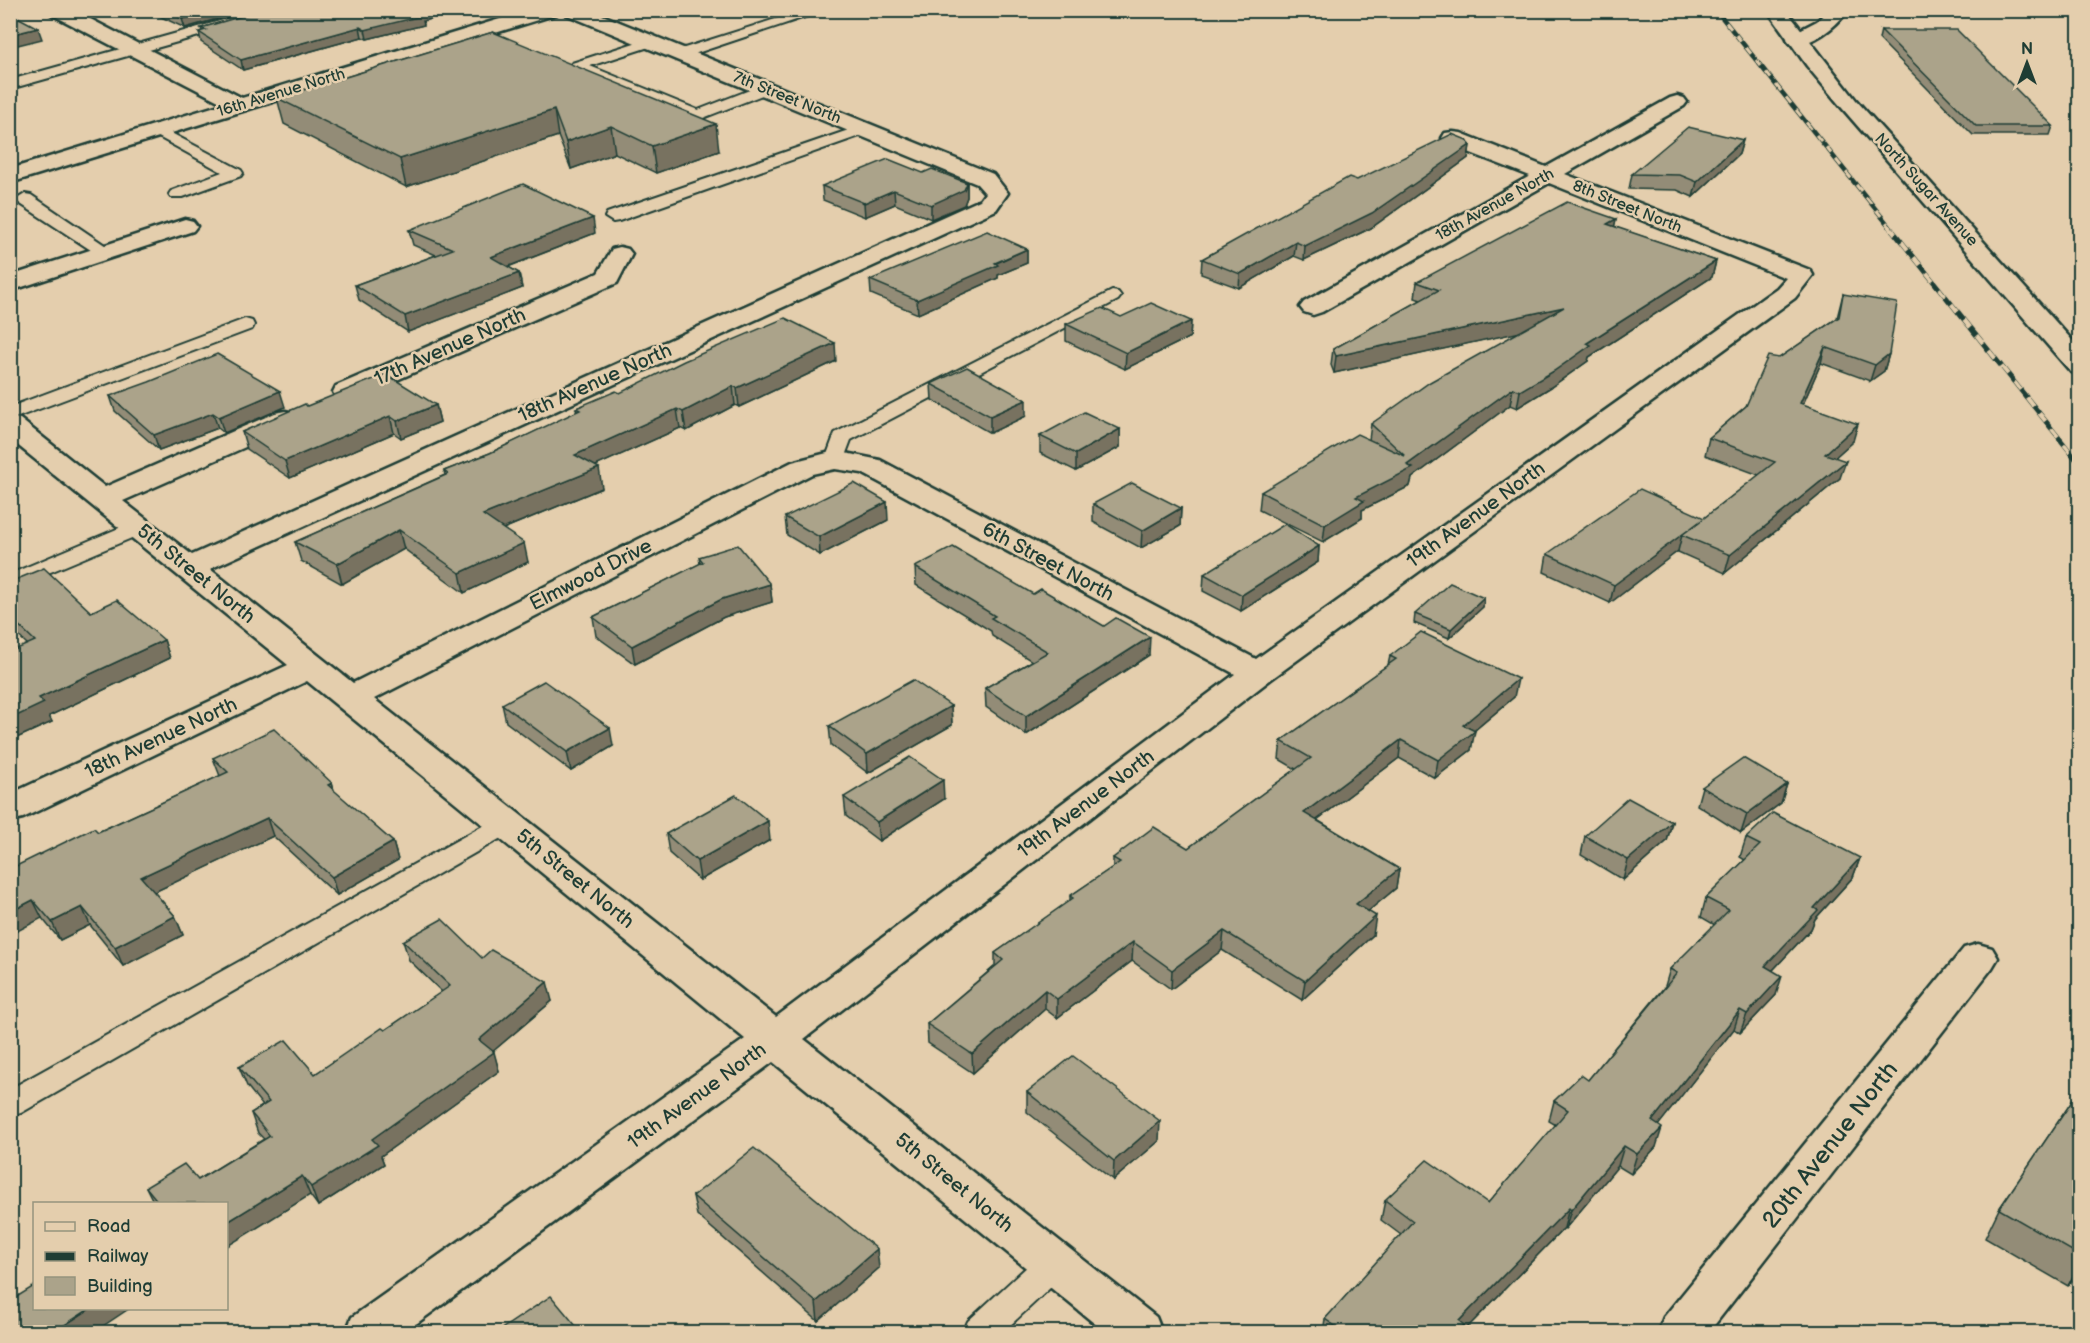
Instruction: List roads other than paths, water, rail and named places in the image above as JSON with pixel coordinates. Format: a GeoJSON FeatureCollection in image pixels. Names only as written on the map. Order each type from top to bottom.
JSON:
{"type":"FeatureCollection","features":[{"type":"Feature","properties":{"kind":"street"},"geometry":{"type":"LineString","coordinates":[[58,10],[241,105]]}},
{"type":"Feature","properties":{"kind":"street","name":"16th Avenue North"},"geometry":{"type":"LineString","coordinates":[[10,176],[550,10]]}},
{"type":"Feature","properties":{"kind":"street","name":"7th Street North"},"geometry":{"type":"LineString","coordinates":[[572,10],[985,179],[997,193]]}},
{"type":"Feature","properties":{"kind":"street","name":"North Sugar Avenue"},"geometry":{"type":"LineString","coordinates":[[1776,10],[1849,104],[2079,366]]}},
{"type":"Feature","properties":{"kind":"street"},"geometry":{"type":"LineString","coordinates":[[1797,39],[1824,25],[1839,10]]}},
{"type":"Feature","properties":{"kind":"street","name":"18th Avenue North"},"geometry":{"type":"LineString","coordinates":[[1313,307],[1677,102]]}},
{"type":"Feature","properties":{"kind":"street","name":"8th Street North"},"geometry":{"type":"LineString","coordinates":[[1453,138],[1801,275]]}},
{"type":"Feature","properties":{"kind":"street","name":"18th Avenue North"},"geometry":{"type":"LineString","coordinates":[[189,568],[988,205],[997,193]]}},
{"type":"Feature","properties":{"kind":"street"},"geometry":{"type":"LineString","coordinates":[[10,284],[185,226]]}},
{"type":"Feature","properties":{"kind":"street","name":"17th Avenue North"},"geometry":{"type":"LineString","coordinates":[[102,499],[608,278],[620,254]]}},
{"type":"Feature","properties":{"kind":"street","name":"19th Avenue North"},"geometry":{"type":"LineString","coordinates":[[369,1332],[775,1040],[1258,673],[1786,293],[1801,275]]}},
{"type":"Feature","properties":{"kind":"street","name":"5th Street North"},"geometry":{"type":"LineString","coordinates":[[10,425],[1139,1332]]}},
{"type":"Feature","properties":{"kind":"street","name":"6th Street North"},"geometry":{"type":"LineString","coordinates":[[835,460],[870,466],[1258,673]]}},
{"type":"Feature","properties":{"kind":"street","name":"Elmwood Drive"},"geometry":{"type":"LineString","coordinates":[[351,698],[802,468],[835,460]]}},
{"type":"Feature","properties":{"kind":"street","name":"18th Avenue North"},"geometry":{"type":"LineString","coordinates":[[10,809],[312,667]]}},
{"type":"Feature","properties":{"kind":"street","name":"20th Avenue North"},"geometry":{"type":"LineString","coordinates":[[1681,1332],[1978,958]]}},
{"type":"Feature","properties":{"kind":"lane"},"geometry":{"type":"LineString","coordinates":[[10,85],[276,10]]}},
{"type":"Feature","properties":{"kind":"lane"},"geometry":{"type":"LineString","coordinates":[[680,54],[820,10]]}},
{"type":"Feature","properties":{"kind":"lane"},"geometry":{"type":"LineString","coordinates":[[650,42],[577,66],[698,115],[765,89]]}},
{"type":"Feature","properties":{"kind":"lane"},"geometry":{"type":"LineString","coordinates":[[613,217],[864,130]]}},
{"type":"Feature","properties":{"kind":"lane"},"geometry":{"type":"LineString","coordinates":[[158,131],[235,173],[177,194]]}},
{"type":"Feature","properties":{"kind":"lane"},"geometry":{"type":"LineString","coordinates":[[25,199],[106,252]]}},
{"type":"Feature","properties":{"kind":"lane"},"geometry":{"type":"LineString","coordinates":[[835,460],[842,437],[1112,296]]}},
{"type":"Feature","properties":{"kind":"lane"},"geometry":{"type":"LineString","coordinates":[[10,414],[245,325]]}},
{"type":"Feature","properties":{"kind":"lane"},"geometry":{"type":"LineString","coordinates":[[10,582],[138,527]]}},
{"type":"Feature","properties":{"kind":"lane"},"geometry":{"type":"LineString","coordinates":[[10,1104],[506,824]]}},
{"type":"Feature","properties":{"kind":"lane"},"geometry":{"type":"LineString","coordinates":[[980,1332],[1054,1263]]}},
{"type":"Feature","properties":{"kind":"railway"},"geometry":{"type":"LineString","coordinates":[[1716,10],[1890,227]]}},
{"type":"Feature","properties":{"kind":"railway"},"geometry":{"type":"LineString","coordinates":[[1889,226],[2080,464]]}}]}
